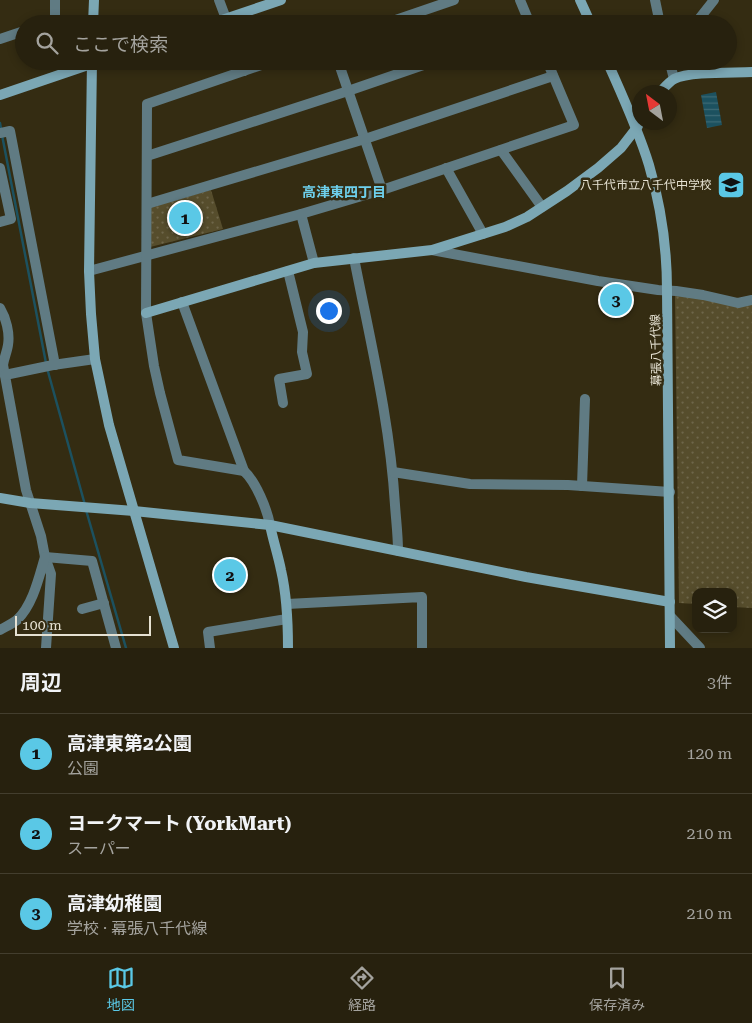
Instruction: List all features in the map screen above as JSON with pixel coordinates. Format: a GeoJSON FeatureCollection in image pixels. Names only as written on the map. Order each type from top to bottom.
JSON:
{"type":"FeatureCollection","features":[{"type":"Feature","properties":{"kind":"street"},"geometry":{"type":"LineString","coordinates":[[55,0],[55,15]]}},
{"type":"Feature","properties":{"kind":"street"},"geometry":{"type":"LineString","coordinates":[[93,15],[94,0]]}},
{"type":"Feature","properties":{"kind":"street"},"geometry":{"type":"LineString","coordinates":[[219,0],[225,15]]}},
{"type":"Feature","properties":{"kind":"street"},"geometry":{"type":"LineString","coordinates":[[242,15],[281,0]]}},
{"type":"Feature","properties":{"kind":"street"},"geometry":{"type":"LineString","coordinates":[[410,15],[454,0]]}},
{"type":"Feature","properties":{"kind":"street"},"geometry":{"type":"LineString","coordinates":[[520,0],[526,15]]}},
{"type":"Feature","properties":{"kind":"street"},"geometry":{"type":"LineString","coordinates":[[580,0],[587,15]]}},
{"type":"Feature","properties":{"kind":"street"},"geometry":{"type":"LineString","coordinates":[[655,0],[658,15]]}},
{"type":"Feature","properties":{"kind":"street"},"geometry":{"type":"LineString","coordinates":[[705,4],[714,0]]}},
{"type":"Feature","properties":{"kind":"street"},"geometry":{"type":"LineString","coordinates":[[0,39],[15,34]]}},
{"type":"Feature","properties":{"kind":"street"},"geometry":{"type":"LineString","coordinates":[[0,95],[71,70]]}},
{"type":"Feature","properties":{"kind":"street"},"geometry":{"type":"LineString","coordinates":[[94,70],[89,272],[90,314],[95,359],[110,425],[174,648]]}},
{"type":"Feature","properties":{"kind":"street"},"geometry":{"type":"LineString","coordinates":[[232,70],[147,104],[146,313],[154,366],[178,460],[244,471]]}},
{"type":"Feature","properties":{"kind":"street"},"geometry":{"type":"LineString","coordinates":[[341,70],[382,190]]}},
{"type":"Feature","properties":{"kind":"street"},"geometry":{"type":"LineString","coordinates":[[147,156],[409,70]]}},
{"type":"Feature","properties":{"kind":"street"},"geometry":{"type":"LineString","coordinates":[[89,272],[382,190],[574,125],[550,70]]}},
{"type":"Feature","properties":{"kind":"street","name":"幕張八千代線"},"geometry":{"type":"LineString","coordinates":[[611,70],[632,113]]}},
{"type":"Feature","properties":{"kind":"street"},"geometry":{"type":"LineString","coordinates":[[672,70],[674,79]]}},
{"type":"Feature","properties":{"kind":"street"},"geometry":{"type":"LineString","coordinates":[[666,85],[674,79],[688,75],[752,72]]}},
{"type":"Feature","properties":{"kind":"street"},"geometry":{"type":"LineString","coordinates":[[147,204],[364,139],[553,76]]}},
{"type":"Feature","properties":{"kind":"street"},"geometry":{"type":"LineString","coordinates":[[146,313],[314,263],[432,250],[504,227],[542,208],[598,168],[621,148],[635,130]]}},
{"type":"Feature","properties":{"kind":"street","name":"幕張八千代線"},"geometry":{"type":"LineString","coordinates":[[639,130],[661,214],[667,267],[670,648]]}},
{"type":"Feature","properties":{"kind":"street"},"geometry":{"type":"LineString","coordinates":[[5,132],[49,366]]}},
{"type":"Feature","properties":{"kind":"street"},"geometry":{"type":"LineString","coordinates":[[501,150],[542,208]]}},
{"type":"Feature","properties":{"kind":"street"},"geometry":{"type":"LineString","coordinates":[[0,168],[10,219],[0,222]]}},
{"type":"Feature","properties":{"kind":"street"},"geometry":{"type":"LineString","coordinates":[[446,168],[483,234]]}},
{"type":"Feature","properties":{"kind":"street"},"geometry":{"type":"LineString","coordinates":[[301,214],[314,263]]}},
{"type":"Feature","properties":{"kind":"street"},"geometry":{"type":"LineString","coordinates":[[432,250],[598,281],[703,295],[738,303],[752,300]]}},
{"type":"Feature","properties":{"kind":"street"},"geometry":{"type":"LineString","coordinates":[[354,258],[380,387],[393,472],[398,550]]}},
{"type":"Feature","properties":{"kind":"street"},"geometry":{"type":"LineString","coordinates":[[283,403],[279,379],[307,374],[302,352],[302,332],[288,270]]}},
{"type":"Feature","properties":{"kind":"street"},"geometry":{"type":"LineString","coordinates":[[182,302],[244,471],[250,476],[268,513],[287,604],[288,648]]}},
{"type":"Feature","properties":{"kind":"street"},"geometry":{"type":"LineString","coordinates":[[0,308],[8,328],[8,345],[3,365],[26,490],[51,574],[46,648]]}},
{"type":"Feature","properties":{"kind":"street"},"geometry":{"type":"LineString","coordinates":[[5,375],[95,359]]}},
{"type":"Feature","properties":{"kind":"street"},"geometry":{"type":"LineString","coordinates":[[582,486],[586,399]]}},
{"type":"Feature","properties":{"kind":"street"},"geometry":{"type":"LineString","coordinates":[[0,410],[11,407]]}},
{"type":"Feature","properties":{"kind":"street"},"geometry":{"type":"LineString","coordinates":[[393,472],[470,484],[582,486],[670,492]]}},
{"type":"Feature","properties":{"kind":"street"},"geometry":{"type":"LineString","coordinates":[[0,498],[30,503],[134,511],[270,525],[526,577],[670,602]]}},
{"type":"Feature","properties":{"kind":"street"},"geometry":{"type":"LineString","coordinates":[[45,557],[92,561],[116,648]]}},
{"type":"Feature","properties":{"kind":"street"},"geometry":{"type":"LineString","coordinates":[[0,630],[17,620],[24,612],[33,595],[45,557]]}},
{"type":"Feature","properties":{"kind":"street"},"geometry":{"type":"LineString","coordinates":[[287,604],[422,597],[422,648]]}},
{"type":"Feature","properties":{"kind":"street"},"geometry":{"type":"LineString","coordinates":[[82,609],[104,602]]}},
{"type":"Feature","properties":{"kind":"street"},"geometry":{"type":"LineString","coordinates":[[670,616],[700,648]]}},
{"type":"Feature","properties":{"kind":"street"},"geometry":{"type":"LineString","coordinates":[[210,648],[208,632],[287,619]]}},
{"type":"Feature","properties":{"kind":"shaded area"},"geometry":{"type":"Polygon","coordinates":[[[211,190],[223,229],[150,247],[151,207],[211,190]]]}},
{"type":"Feature","properties":{"kind":"shaded area"},"geometry":{"type":"Polygon","coordinates":[[[675,294],[752,304],[752,608],[737,607],[737,588],[692,588],[692,604],[679,603],[675,294]]]}},
{"type":"Feature","properties":{"kind":"water"},"geometry":{"type":"Polygon","coordinates":[[[716,92],[722,125],[707,128],[701,95],[716,92]]]}},
{"type":"Feature","properties":{"kind":"waterway"},"geometry":{"type":"LineString","coordinates":[[0,123],[1,129]]}},
{"type":"Feature","properties":{"kind":"waterway"},"geometry":{"type":"LineString","coordinates":[[2,135],[46,363]]}},
{"type":"Feature","properties":{"kind":"waterway"},"geometry":{"type":"LineString","coordinates":[[47,368],[85,505]]}},
{"type":"Feature","properties":{"kind":"waterway"},"geometry":{"type":"LineString","coordinates":[[86,510],[126,648]]}},
{"type":"Feature","properties":{"kind":"place","name":"八千代市立八千代中学校"},"geometry":{"type":"Point","coordinates":[731,185]}},
{"type":"Feature","properties":{"kind":"place","name":"高津東第2公園"},"geometry":{"type":"Point","coordinates":[185,218]}},
{"type":"Feature","properties":{"kind":"place","name":"高津幼稚園"},"geometry":{"type":"Point","coordinates":[616,300]}},
{"type":"Feature","properties":{"kind":"place","name":"ヨークマート (YorkMart)"},"geometry":{"type":"Point","coordinates":[230,575]}},
{"type":"Feature","properties":{"kind":"district","name":"高津東四丁目"},"geometry":{"type":"Point","coordinates":[344,192]}}]}
